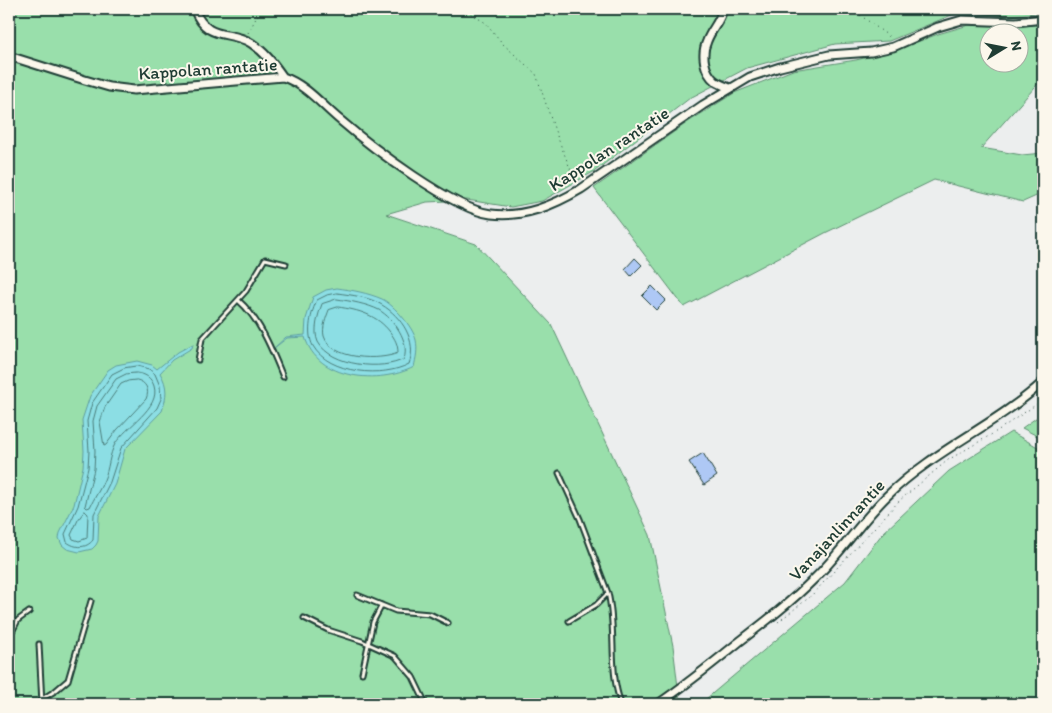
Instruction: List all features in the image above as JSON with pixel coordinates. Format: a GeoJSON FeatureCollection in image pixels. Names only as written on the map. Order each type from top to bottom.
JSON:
{"type":"FeatureCollection","features":[{"type":"Feature","properties":{"kind":"street"},"geometry":{"type":"LineString","coordinates":[[194,9],[208,28],[220,35],[250,42],[269,57],[283,77]]}},
{"type":"Feature","properties":{"kind":"street"},"geometry":{"type":"LineString","coordinates":[[723,9],[720,20],[707,41],[703,56],[708,72],[715,81],[730,88]]}},
{"type":"Feature","properties":{"kind":"street","name":"Kappolan rantatie"},"geometry":{"type":"LineString","coordinates":[[9,56],[85,80],[134,90],[283,77],[289,79],[316,98],[376,149],[463,206],[490,214],[514,214],[538,209],[561,201],[579,191],[702,105],[750,77],[780,67],[829,55],[871,52],[900,44],[938,27],[962,20],[1016,22],[1043,19]]}},
{"type":"Feature","properties":{"kind":"street","name":"Vanajanlinnantie"},"geometry":{"type":"LineString","coordinates":[[658,704],[686,685],[788,604],[816,577],[887,496],[909,476],[931,459],[1024,400],[1043,382]]}},
{"type":"Feature","properties":{"kind":"lane"},"geometry":{"type":"LineString","coordinates":[[198,360],[202,339],[250,285],[264,260],[286,264]]}},
{"type":"Feature","properties":{"kind":"lane"},"geometry":{"type":"LineString","coordinates":[[238,300],[249,310],[271,348],[283,377]]}},
{"type":"Feature","properties":{"kind":"lane"},"geometry":{"type":"LineString","coordinates":[[559,474],[580,519],[608,594],[613,628],[612,653],[621,704]]}},
{"type":"Feature","properties":{"kind":"lane"},"geometry":{"type":"LineString","coordinates":[[569,622],[596,605],[608,594]]}},
{"type":"Feature","properties":{"kind":"lane"},"geometry":{"type":"LineString","coordinates":[[357,595],[396,611],[430,614],[448,623]]}},
{"type":"Feature","properties":{"kind":"lane"},"geometry":{"type":"LineString","coordinates":[[42,699],[68,680],[91,601]]}},
{"type":"Feature","properties":{"kind":"lane"},"geometry":{"type":"LineString","coordinates":[[362,673],[373,622],[382,604]]}},
{"type":"Feature","properties":{"kind":"lane"},"geometry":{"type":"LineString","coordinates":[[14,630],[18,620],[28,612]]}},
{"type":"Feature","properties":{"kind":"lane"},"geometry":{"type":"LineString","coordinates":[[304,618],[328,630],[368,644],[394,656],[413,677],[426,704]]}},
{"type":"Feature","properties":{"kind":"lane"},"geometry":{"type":"LineString","coordinates":[[39,644],[42,704]]}},
{"type":"Feature","properties":{"kind":"path"},"geometry":{"type":"LineString","coordinates":[[244,40],[261,9]]}},
{"type":"Feature","properties":{"kind":"path"},"geometry":{"type":"LineString","coordinates":[[469,9],[470,14],[486,22],[503,44],[536,74],[555,131],[579,191]]}},
{"type":"Feature","properties":{"kind":"path"},"geometry":{"type":"LineString","coordinates":[[852,9],[900,44]]}},
{"type":"Feature","properties":{"kind":"path"},"geometry":{"type":"LineString","coordinates":[[776,623],[811,596],[900,500],[941,465],[1043,400]]}},
{"type":"Feature","properties":{"kind":"green space"},"geometry":{"type":"Polygon","coordinates":[[[9,9],[1043,9],[1043,12],[1010,16],[959,12],[889,41],[835,44],[747,68],[690,98],[595,171],[542,201],[511,207],[467,200],[427,202],[386,214],[476,244],[551,324],[650,535],[673,646],[680,704],[9,704],[9,9]]]}},
{"type":"Feature","properties":{"kind":"green space"},"geometry":{"type":"Polygon","coordinates":[[[969,25],[980,25],[980,72],[1030,72],[1030,25],[1043,25],[1043,78],[981,148],[1022,155],[1043,153],[1043,193],[1023,202],[934,180],[825,233],[684,307],[594,188],[688,122],[734,93],[793,70],[856,60],[896,50],[938,34],[969,25]]]}},
{"type":"Feature","properties":{"kind":"green space"},"geometry":{"type":"Polygon","coordinates":[[[1043,413],[1043,439],[1022,428],[1043,413]]]}},
{"type":"Feature","properties":{"kind":"green space"},"geometry":{"type":"Polygon","coordinates":[[[1011,432],[1043,450],[1043,704],[700,704],[845,582],[882,534],[949,471],[1011,432]]]}},
{"type":"Feature","properties":{"kind":"water"},"geometry":{"type":"Polygon","coordinates":[[[337,288],[377,297],[387,302],[397,311],[411,329],[416,340],[417,351],[414,367],[400,373],[384,376],[367,377],[351,375],[336,370],[322,362],[312,351],[305,337],[287,338],[274,348],[286,337],[305,335],[306,319],[313,297],[326,290],[337,288]]]}},
{"type":"Feature","properties":{"kind":"water"},"geometry":{"type":"Polygon","coordinates":[[[193,344],[192,348],[172,360],[160,373],[166,392],[162,411],[125,449],[115,484],[99,516],[98,541],[96,545],[92,549],[79,552],[67,549],[62,545],[59,538],[74,505],[83,467],[82,420],[90,396],[108,370],[116,365],[137,361],[152,365],[157,369],[178,352],[193,344]]]}},
{"type":"Feature","properties":{"kind":"building"},"geometry":{"type":"Polygon","coordinates":[[[635,258],[642,265],[631,276],[625,269],[635,258]]]}},
{"type":"Feature","properties":{"kind":"building"},"geometry":{"type":"Polygon","coordinates":[[[652,286],[666,300],[656,310],[642,296],[652,286]]]}},
{"type":"Feature","properties":{"kind":"building"},"geometry":{"type":"Polygon","coordinates":[[[703,453],[717,476],[704,485],[689,462],[703,453]]]}}]}
